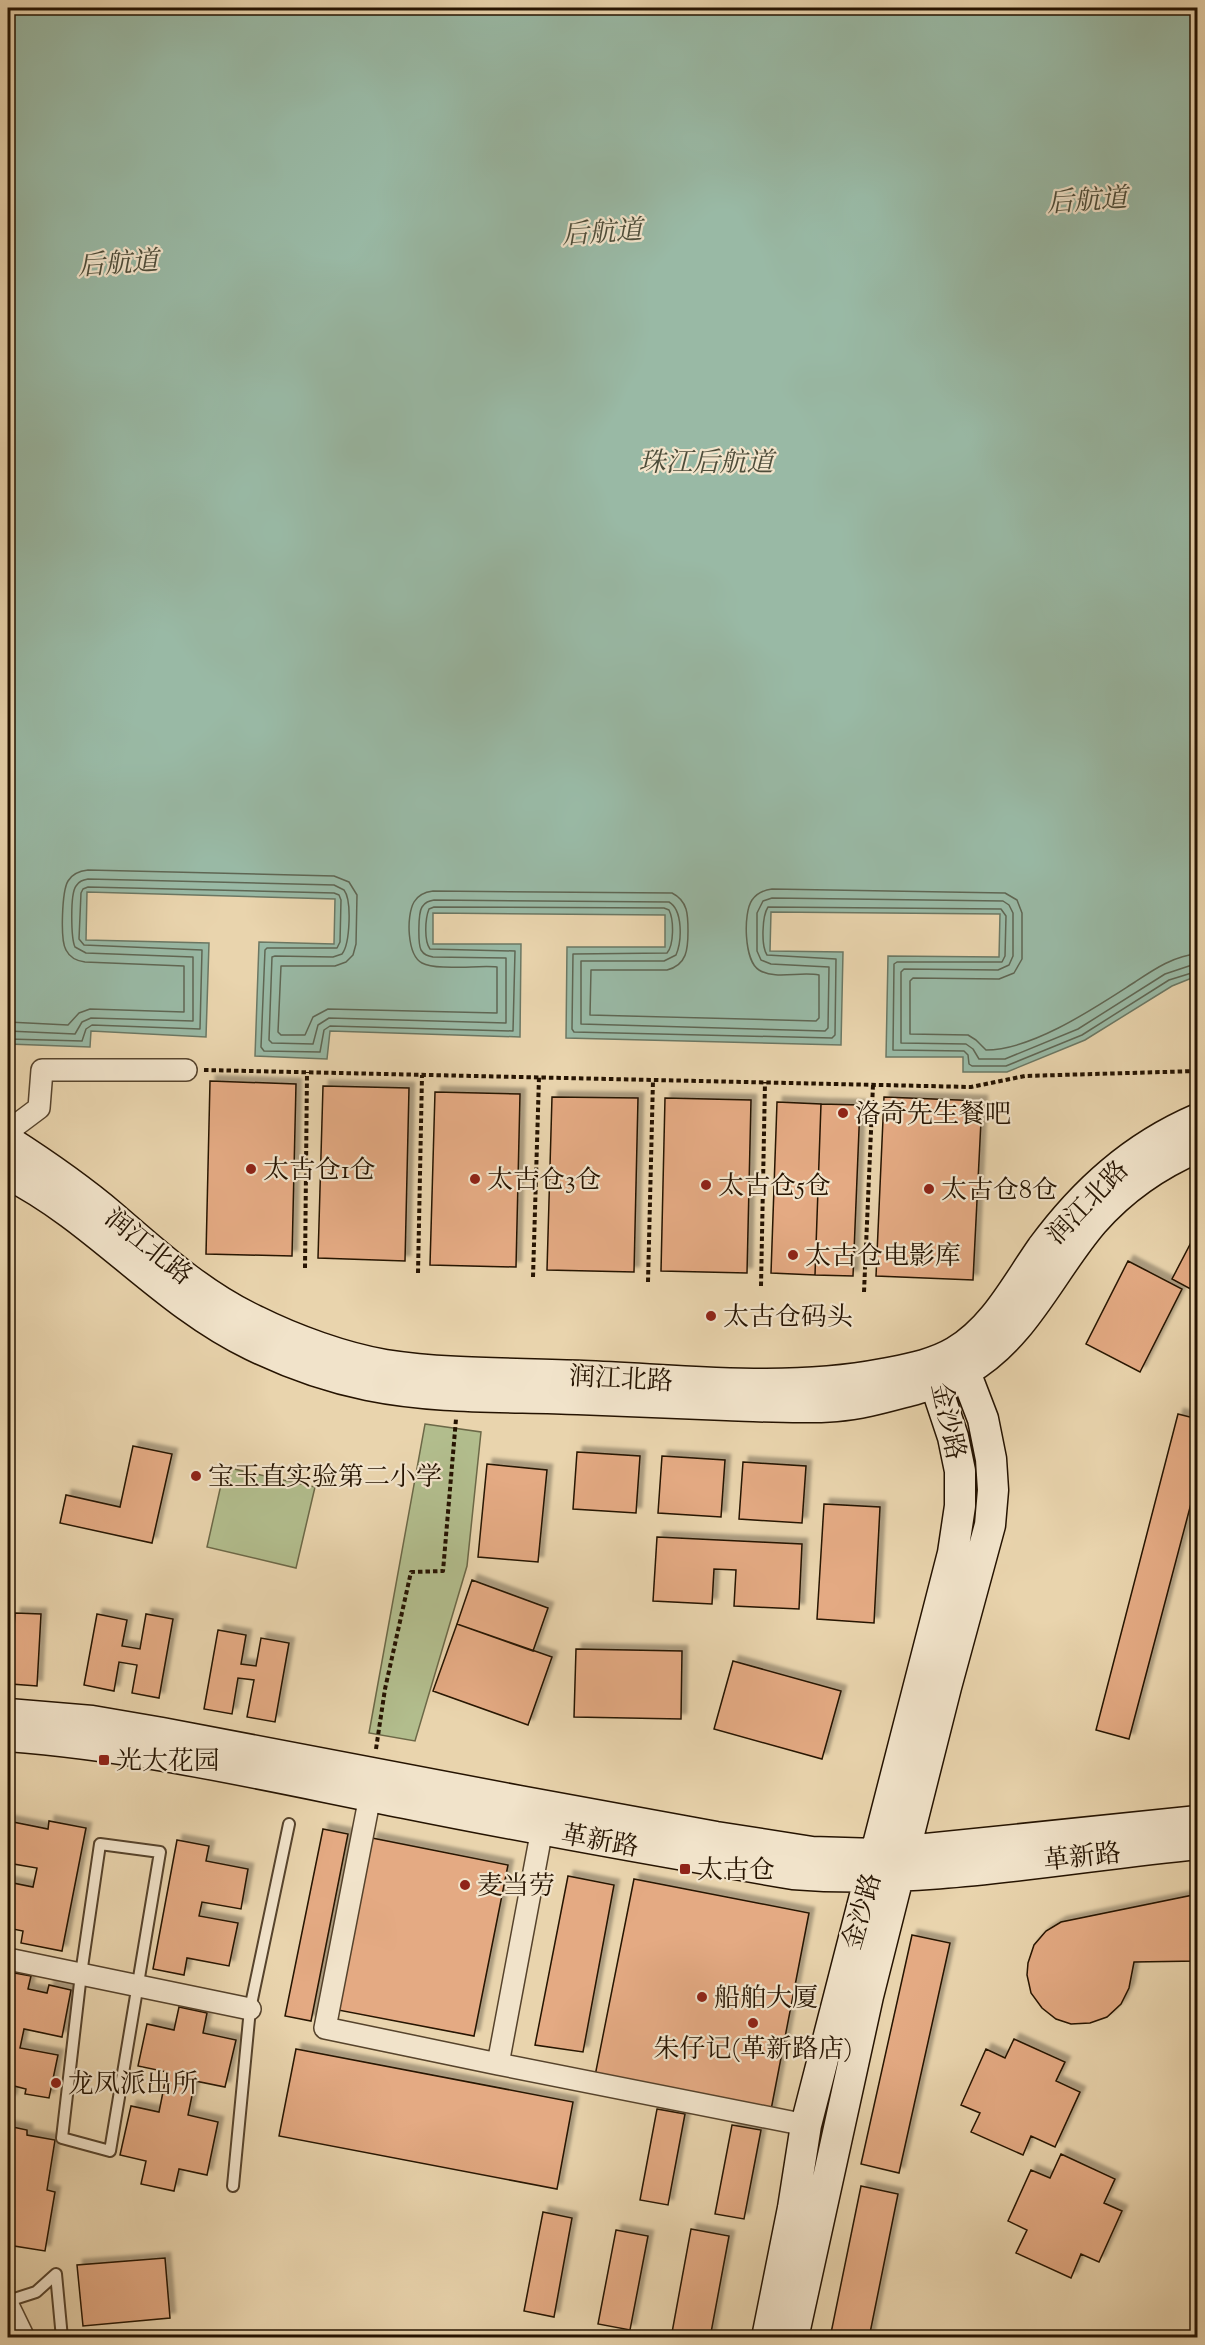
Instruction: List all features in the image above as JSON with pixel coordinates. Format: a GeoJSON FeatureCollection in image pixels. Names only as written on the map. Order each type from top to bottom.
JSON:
{"type":"FeatureCollection","features":[{"type":"Feature","properties":{"kind":"street"},"geometry":{"type":"LineString","coordinates":[[8,1127],[11,1129],[39,1108],[42,1070],[186,1070]]}},
{"type":"Feature","properties":{"kind":"street","name":"润江北路"},"geometry":{"type":"LineString","coordinates":[[947,1371],[965,1345],[994,1317],[1070,1212],[1099,1183],[1149,1143],[1197,1119]]}},
{"type":"Feature","properties":{"kind":"street","name":"润江北路"},"geometry":{"type":"LineString","coordinates":[[8,1141],[60,1175],[180,1273],[220,1301],[273,1329],[384,1365],[442,1370],[792,1385],[947,1371]]}},
{"type":"Feature","properties":{"kind":"street","name":"润江北路"},"geometry":{"type":"LineString","coordinates":[[8,1174],[66,1211],[206,1319],[272,1355],[338,1378],[370,1386],[458,1397],[809,1407],[867,1401],[991,1353],[1024,1319],[1076,1244],[1114,1200],[1157,1168],[1197,1147]]}},
{"type":"Feature","properties":{"kind":"street","name":"金沙路"},"geometry":{"type":"LineString","coordinates":[[793,2337],[852,2067],[888,1865],[953,1553],[960,1506],[960,1471],[953,1437],[947,1371]]}},
{"type":"Feature","properties":{"kind":"street","name":"革新路"},"geometry":{"type":"LineString","coordinates":[[8,1714],[103,1723],[371,1785],[542,1829],[794,1874],[888,1865],[1197,1844]]}},
{"type":"Feature","properties":{"kind":"street","name":"革新路"},"geometry":{"type":"LineString","coordinates":[[8,1736],[119,1747],[812,1851],[888,1865],[1197,1821]]}},
{"type":"Feature","properties":{"kind":"street"},"geometry":{"type":"LineString","coordinates":[[371,1785],[325,2028],[806,2125]]}},
{"type":"Feature","properties":{"kind":"street"},"geometry":{"type":"LineString","coordinates":[[498,2064],[542,1829]]}},
{"type":"Feature","properties":{"kind":"street","name":"金沙路"},"geometry":{"type":"LineString","coordinates":[[767,2337],[793,2208],[806,2125],[846,1963],[888,1865]]}},
{"type":"Feature","properties":{"kind":"street"},"geometry":{"type":"LineString","coordinates":[[8,1959],[250,2009]]}},
{"type":"Feature","properties":{"kind":"street"},"geometry":{"type":"LineString","coordinates":[[8,2303],[24,2337]]}},
{"type":"Feature","properties":{"kind":"lane"},"geometry":{"type":"LineString","coordinates":[[232,2186],[250,2009],[289,1824]]}},
{"type":"Feature","properties":{"kind":"lane"},"geometry":{"type":"LineString","coordinates":[[100,1844],[160,1852],[136,1986],[110,2151],[62,2138],[81,1974],[100,1844]]}},
{"type":"Feature","properties":{"kind":"lane"},"geometry":{"type":"LineString","coordinates":[[8,2303],[36,2292],[56,2274],[62,2337]]}},
{"type":"Feature","properties":{"kind":"path"},"geometry":{"type":"LineString","coordinates":[[186,1070],[971,1087],[1025,1076],[1197,1071]]}},
{"type":"Feature","properties":{"kind":"path"},"geometry":{"type":"LineString","coordinates":[[305,1268],[307,1072]]}},
{"type":"Feature","properties":{"kind":"path"},"geometry":{"type":"LineString","coordinates":[[418,1273],[422,1075]]}},
{"type":"Feature","properties":{"kind":"path"},"geometry":{"type":"LineString","coordinates":[[533,1277],[539,1077]]}},
{"type":"Feature","properties":{"kind":"path"},"geometry":{"type":"LineString","coordinates":[[648,1282],[652,1080]]}},
{"type":"Feature","properties":{"kind":"path"},"geometry":{"type":"LineString","coordinates":[[761,1286],[765,1082]]}},
{"type":"Feature","properties":{"kind":"path"},"geometry":{"type":"LineString","coordinates":[[864,1292],[873,1085]]}},
{"type":"Feature","properties":{"kind":"path"},"geometry":{"type":"LineString","coordinates":[[371,1785],[385,1689],[411,1572],[443,1571],[458,1397]]}},
{"type":"Feature","properties":{"kind":"shaded area"},"geometry":{"type":"Polygon","coordinates":[[[425,1424],[481,1432],[467,1566],[415,1741],[369,1733],[425,1424]]]}},
{"type":"Feature","properties":{"kind":"shaded area"},"geometry":{"type":"Polygon","coordinates":[[[225,1467],[315,1487],[296,1568],[207,1547],[225,1467]]]}},
{"type":"Feature","properties":{"kind":"water","name":"珠江后航道"},"geometry":{"type":"Polygon","coordinates":[[[8,8],[1197,8],[1197,976],[1172,986],[1085,1040],[1007,1072],[963,1072],[963,1057],[886,1057],[888,956],[999,957],[1000,914],[771,912],[770,951],[843,952],[841,1045],[566,1038],[567,947],[665,947],[665,915],[433,913],[433,944],[521,944],[520,1037],[330,1031],[327,1059],[255,1056],[259,942],[334,944],[335,899],[87,892],[86,940],[209,943],[206,1037],[91,1031],[90,1047],[8,1044],[8,8]]]}},
{"type":"Feature","properties":{"kind":"building","name":"太古仓1仓"},"geometry":{"type":"Polygon","coordinates":[[[210,1081],[296,1084],[292,1256],[206,1254],[210,1081]]]}},
{"type":"Feature","properties":{"kind":"building"},"geometry":{"type":"Polygon","coordinates":[[[323,1086],[409,1088],[405,1261],[318,1258],[323,1086]]]}},
{"type":"Feature","properties":{"kind":"building","name":"太古仓3仓"},"geometry":{"type":"Polygon","coordinates":[[[435,1092],[520,1094],[516,1267],[430,1265],[435,1092]]]}},
{"type":"Feature","properties":{"kind":"building"},"geometry":{"type":"Polygon","coordinates":[[[552,1097],[638,1098],[634,1272],[547,1270],[552,1097]]]}},
{"type":"Feature","properties":{"kind":"building","name":"太古仓8仓"},"geometry":{"type":"Polygon","coordinates":[[[884,1097],[982,1101],[973,1280],[876,1276],[884,1097]]]}},
{"type":"Feature","properties":{"kind":"building","name":"太古仓5仓"},"geometry":{"type":"Polygon","coordinates":[[[665,1098],[751,1100],[747,1273],[661,1271],[665,1098]]]}},
{"type":"Feature","properties":{"kind":"building"},"geometry":{"type":"Polygon","coordinates":[[[777,1102],[821,1104],[815,1275],[771,1273],[777,1102]]]}},
{"type":"Feature","properties":{"kind":"building"},"geometry":{"type":"Polygon","coordinates":[[[821,1104],[860,1105],[853,1276],[815,1275],[821,1104]]]}},
{"type":"Feature","properties":{"kind":"building"},"geometry":{"type":"Polygon","coordinates":[[[1196,1233],[1198,1234],[1198,1293],[1172,1279],[1196,1233]]]}},
{"type":"Feature","properties":{"kind":"building"},"geometry":{"type":"Polygon","coordinates":[[[1128,1261],[1182,1289],[1140,1372],[1086,1344],[1128,1261]]]}},
{"type":"Feature","properties":{"kind":"building"},"geometry":{"type":"Polygon","coordinates":[[[1178,1414],[1198,1419],[1198,1477],[1129,1739],[1096,1730],[1178,1414]]]}},
{"type":"Feature","properties":{"kind":"building"},"geometry":{"type":"Polygon","coordinates":[[[133,1446],[172,1454],[152,1543],[60,1523],[66,1495],[120,1507],[133,1446]]]}},
{"type":"Feature","properties":{"kind":"building"},"geometry":{"type":"Polygon","coordinates":[[[577,1452],[640,1456],[636,1513],[573,1509],[577,1452]]]}},
{"type":"Feature","properties":{"kind":"building"},"geometry":{"type":"Polygon","coordinates":[[[662,1456],[725,1460],[721,1517],[658,1513],[662,1456]]]}},
{"type":"Feature","properties":{"kind":"building"},"geometry":{"type":"Polygon","coordinates":[[[743,1462],[806,1466],[802,1523],[739,1519],[743,1462]]]}},
{"type":"Feature","properties":{"kind":"building"},"geometry":{"type":"Polygon","coordinates":[[[487,1464],[547,1470],[538,1562],[478,1557],[487,1464]]]}},
{"type":"Feature","properties":{"kind":"building"},"geometry":{"type":"Polygon","coordinates":[[[824,1504],[880,1507],[874,1623],[817,1619],[824,1504]]]}},
{"type":"Feature","properties":{"kind":"building"},"geometry":{"type":"Polygon","coordinates":[[[657,1537],[802,1544],[799,1609],[734,1606],[736,1570],[714,1569],[712,1604],[653,1601],[657,1537]]]}},
{"type":"Feature","properties":{"kind":"building"},"geometry":{"type":"Polygon","coordinates":[[[472,1580],[548,1608],[533,1651],[457,1624],[472,1580]]]}},
{"type":"Feature","properties":{"kind":"building"},"geometry":{"type":"Polygon","coordinates":[[[15,1613],[41,1614],[37,1686],[11,1684],[12,1654],[8,1654],[8,1641],[13,1641],[15,1613]]]}},
{"type":"Feature","properties":{"kind":"building"},"geometry":{"type":"Polygon","coordinates":[[[97,1614],[127,1620],[122,1646],[140,1649],[146,1614],[173,1619],[159,1698],[132,1693],[137,1665],[119,1662],[114,1691],[84,1685],[97,1614]]]}},
{"type":"Feature","properties":{"kind":"building"},"geometry":{"type":"Polygon","coordinates":[[[457,1624],[552,1657],[528,1725],[433,1691],[457,1624]]]}},
{"type":"Feature","properties":{"kind":"building"},"geometry":{"type":"Polygon","coordinates":[[[218,1630],[246,1635],[241,1664],[256,1666],[261,1638],[289,1643],[275,1722],[247,1717],[254,1680],[238,1678],[232,1714],[204,1709],[218,1630]]]}},
{"type":"Feature","properties":{"kind":"building"},"geometry":{"type":"Polygon","coordinates":[[[576,1649],[682,1651],[681,1719],[574,1717],[576,1649]]]}},
{"type":"Feature","properties":{"kind":"building"},"geometry":{"type":"Polygon","coordinates":[[[733,1661],[841,1691],[822,1759],[714,1729],[733,1661]]]}},
{"type":"Feature","properties":{"kind":"building"},"geometry":{"type":"Polygon","coordinates":[[[8,1821],[48,1829],[49,1821],[86,1828],[62,1951],[21,1943],[23,1931],[8,1928],[8,1882],[33,1887],[37,1868],[8,1863],[8,1821]]]}},
{"type":"Feature","properties":{"kind":"building"},"geometry":{"type":"Polygon","coordinates":[[[323,1829],[348,1834],[311,2021],[285,2016],[323,1829]]]}},
{"type":"Feature","properties":{"kind":"building"},"geometry":{"type":"Polygon","coordinates":[[[372,1838],[508,1865],[474,2036],[338,2010],[372,1838]]]}},
{"type":"Feature","properties":{"kind":"building"},"geometry":{"type":"Polygon","coordinates":[[[177,1840],[209,1846],[206,1861],[248,1869],[241,1909],[202,1902],[199,1916],[238,1923],[229,1966],[187,1958],[184,1975],[153,1969],[177,1840]]]}},
{"type":"Feature","properties":{"kind":"building"},"geometry":{"type":"Polygon","coordinates":[[[568,1876],[614,1885],[583,2052],[535,2045],[568,1876]]]}},
{"type":"Feature","properties":{"kind":"building","name":"船舶大厦"},"geometry":{"type":"Polygon","coordinates":[[[634,1879],[809,1913],[770,2115],[594,2081],[634,1879]]]}},
{"type":"Feature","properties":{"kind":"building"},"geometry":{"type":"Polygon","coordinates":[[[1198,1894],[1198,1961],[1134,1962],[1129,1988],[1121,2004],[1107,2017],[1090,2023],[1071,2024],[1056,2019],[1042,2008],[1031,1993],[1027,1975],[1034,1945],[1046,1931],[1061,1922],[1198,1894]]]}},
{"type":"Feature","properties":{"kind":"building"},"geometry":{"type":"Polygon","coordinates":[[[912,1935],[950,1943],[899,2173],[861,2164],[912,1935]]]}},
{"type":"Feature","properties":{"kind":"building"},"geometry":{"type":"Polygon","coordinates":[[[9,1972],[31,1976],[28,1989],[47,1993],[49,1985],[71,1990],[62,2037],[24,2029],[20,2048],[58,2055],[49,2098],[25,2094],[26,2089],[14,2086],[11,2100],[8,2099],[9,1972]]]}},
{"type":"Feature","properties":{"kind":"building"},"geometry":{"type":"Polygon","coordinates":[[[179,2007],[207,2013],[203,2033],[236,2040],[225,2087],[195,2081],[188,2115],[218,2122],[207,2175],[179,2169],[174,2191],[141,2184],[146,2161],[120,2155],[131,2106],[159,2112],[167,2072],[138,2066],[147,2024],[174,2030],[179,2007]]]}},
{"type":"Feature","properties":{"kind":"building"},"geometry":{"type":"Polygon","coordinates":[[[1014,2039],[1065,2062],[1056,2081],[1080,2092],[1055,2147],[1031,2136],[1023,2155],[971,2132],[980,2113],[961,2105],[986,2049],[1005,2058],[1014,2039]]]}},
{"type":"Feature","properties":{"kind":"building"},"geometry":{"type":"Polygon","coordinates":[[[296,2049],[573,2102],[557,2189],[279,2136],[296,2049]]]}},
{"type":"Feature","properties":{"kind":"building"},"geometry":{"type":"Polygon","coordinates":[[[657,2109],[685,2114],[668,2205],[640,2200],[657,2109]]]}},
{"type":"Feature","properties":{"kind":"building"},"geometry":{"type":"Polygon","coordinates":[[[732,2125],[761,2130],[744,2219],[715,2214],[732,2125]]]}},
{"type":"Feature","properties":{"kind":"building"},"geometry":{"type":"Polygon","coordinates":[[[8,2126],[27,2130],[27,2135],[55,2140],[47,2190],[55,2192],[45,2251],[8,2245],[8,2126]]]}},
{"type":"Feature","properties":{"kind":"building"},"geometry":{"type":"Polygon","coordinates":[[[1061,2154],[1115,2179],[1104,2203],[1122,2211],[1099,2262],[1081,2254],[1071,2278],[1016,2253],[1027,2230],[1008,2221],[1031,2170],[1050,2178],[1061,2154]]]}},
{"type":"Feature","properties":{"kind":"building"},"geometry":{"type":"Polygon","coordinates":[[[861,2186],[898,2194],[869,2338],[830,2338],[861,2186]]]}},
{"type":"Feature","properties":{"kind":"building"},"geometry":{"type":"Polygon","coordinates":[[[543,2212],[572,2218],[554,2317],[524,2311],[543,2212]]]}},
{"type":"Feature","properties":{"kind":"building"},"geometry":{"type":"Polygon","coordinates":[[[691,2229],[729,2236],[710,2338],[671,2338],[691,2229]]]}},
{"type":"Feature","properties":{"kind":"building"},"geometry":{"type":"Polygon","coordinates":[[[616,2230],[648,2236],[630,2330],[598,2324],[616,2230]]]}},
{"type":"Feature","properties":{"kind":"building"},"geometry":{"type":"Polygon","coordinates":[[[165,2258],[170,2318],[83,2326],[77,2265],[165,2258]]]}},
{"type":"Feature","properties":{"kind":"place","name":"洛奇先生餐吧"},"geometry":{"type":"Point","coordinates":[843,1113]}},
{"type":"Feature","properties":{"kind":"place","name":"太古仓1仓"},"geometry":{"type":"Point","coordinates":[251,1169]}},
{"type":"Feature","properties":{"kind":"place","name":"太古仓3仓"},"geometry":{"type":"Point","coordinates":[475,1179]}},
{"type":"Feature","properties":{"kind":"place","name":"太古仓5仓"},"geometry":{"type":"Point","coordinates":[706,1185]}},
{"type":"Feature","properties":{"kind":"place","name":"太古仓8仓"},"geometry":{"type":"Point","coordinates":[929,1189]}},
{"type":"Feature","properties":{"kind":"place","name":"太古仓电影库"},"geometry":{"type":"Point","coordinates":[793,1255]}},
{"type":"Feature","properties":{"kind":"place","name":"太古仓码头"},"geometry":{"type":"Point","coordinates":[711,1316]}},
{"type":"Feature","properties":{"kind":"place","name":"宝玉直实验第二小学"},"geometry":{"type":"Point","coordinates":[196,1476]}},
{"type":"Feature","properties":{"kind":"place","name":"光大花园"},"geometry":{"type":"Point","coordinates":[104,1760]}},
{"type":"Feature","properties":{"kind":"place","name":"太古仓"},"geometry":{"type":"Point","coordinates":[685,1869]}},
{"type":"Feature","properties":{"kind":"place","name":"麦当劳"},"geometry":{"type":"Point","coordinates":[465,1885]}},
{"type":"Feature","properties":{"kind":"place","name":"船舶大厦"},"geometry":{"type":"Point","coordinates":[702,1997]}},
{"type":"Feature","properties":{"kind":"place","name":"朱仔记(革新路店)"},"geometry":{"type":"Point","coordinates":[753,2023]}},
{"type":"Feature","properties":{"kind":"place","name":"龙凤派出所"},"geometry":{"type":"Point","coordinates":[56,2083]}},
{"type":"Feature","properties":{"kind":"water label","name":"后航道"},"geometry":{"type":"Point","coordinates":[1087,200]}},
{"type":"Feature","properties":{"kind":"water label","name":"后航道"},"geometry":{"type":"Point","coordinates":[602,232]}},
{"type":"Feature","properties":{"kind":"water label","name":"后航道"},"geometry":{"type":"Point","coordinates":[118,263]}}]}
